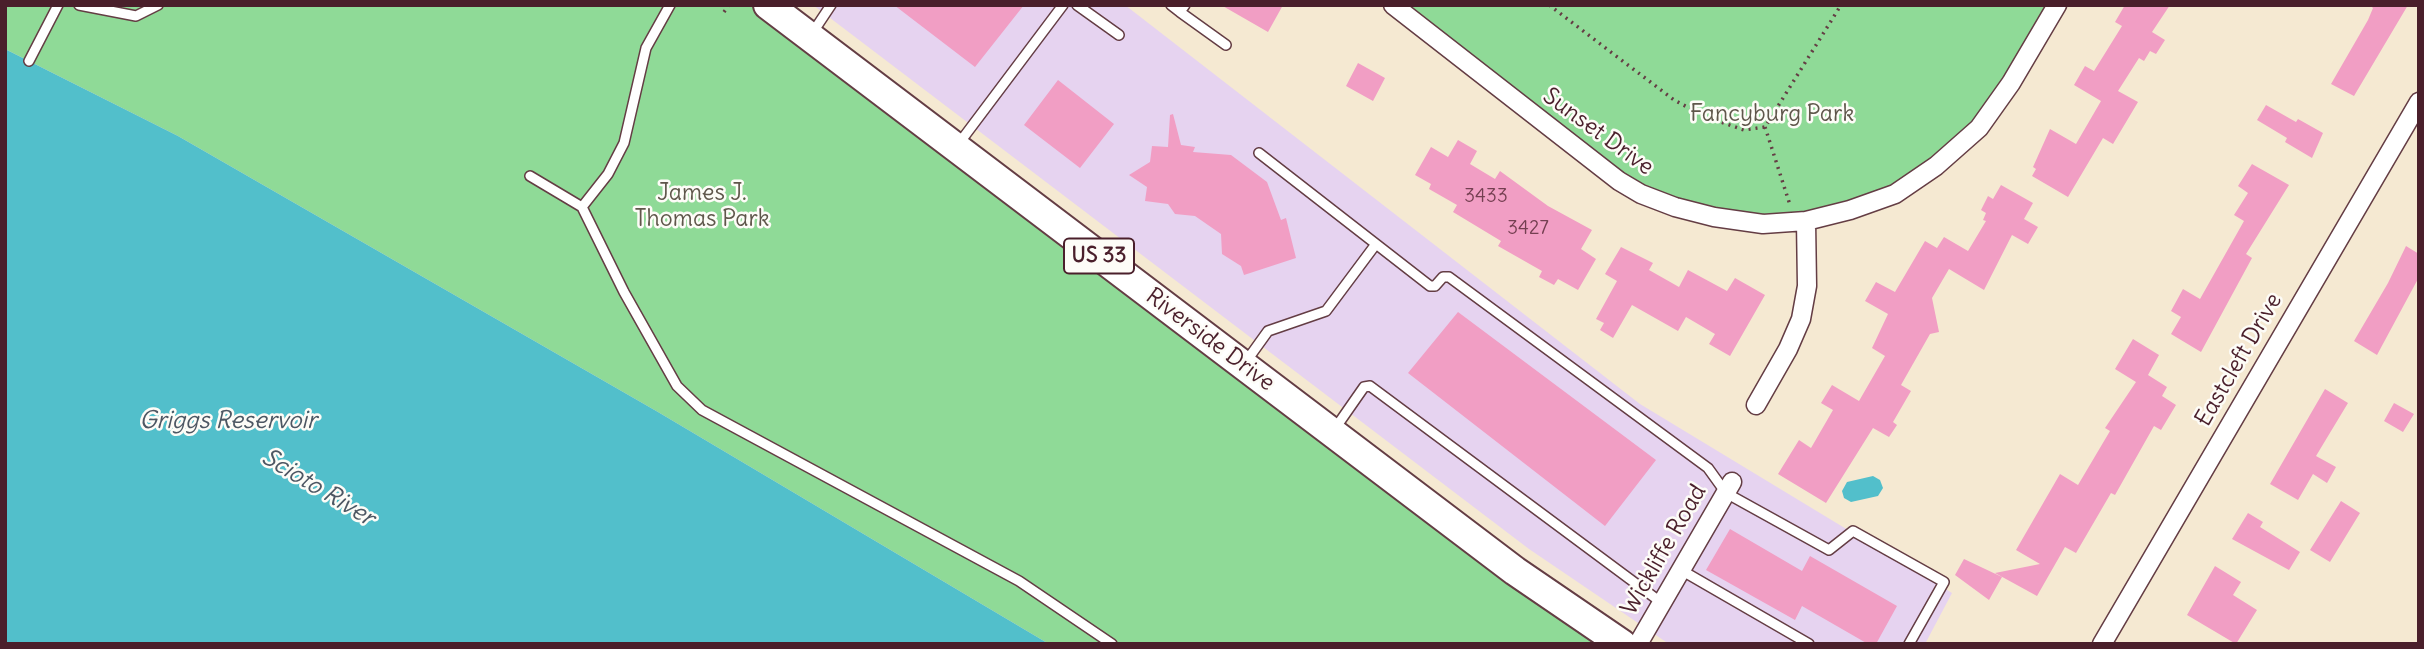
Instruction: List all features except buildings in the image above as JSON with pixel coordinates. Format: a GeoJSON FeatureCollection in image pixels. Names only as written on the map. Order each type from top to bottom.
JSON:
{"type":"FeatureCollection","features":[{"type":"Feature","properties":{"kind":"main road","name":"Riverside Drive"},"geometry":{"type":"LineString","coordinates":[[768,5],[1515,571],[1622,644]]}},
{"type":"Feature","properties":{"kind":"street","name":"Sunset Drive"},"geometry":{"type":"LineString","coordinates":[[1393,5],[1573,148],[1641,194],[1675,207],[1744,223],[1806,220]]}},
{"type":"Feature","properties":{"kind":"street"},"geometry":{"type":"LineString","coordinates":[[1756,405],[1788,349],[1801,319],[1807,286],[1806,220],[1850,210],[1895,194],[1936,166],[1979,128],[2011,83],[2057,5]]}},
{"type":"Feature","properties":{"kind":"street","name":"Eastcleft Drive"},"geometry":{"type":"LineString","coordinates":[[2102,644],[2419,102]]}},
{"type":"Feature","properties":{"kind":"street","name":"Wickliffe Road"},"geometry":{"type":"LineString","coordinates":[[1638,644],[1729,487]]}},
{"type":"Feature","properties":{"kind":"lane"},"geometry":{"type":"LineString","coordinates":[[29,61],[58,5]]}},
{"type":"Feature","properties":{"kind":"lane"},"geometry":{"type":"LineString","coordinates":[[79,5],[136,16],[158,5]]}},
{"type":"Feature","properties":{"kind":"lane"},"geometry":{"type":"LineString","coordinates":[[582,207],[608,174],[624,143],[646,48],[670,5]]}},
{"type":"Feature","properties":{"kind":"lane"},"geometry":{"type":"LineString","coordinates":[[810,36],[831,5]]}},
{"type":"Feature","properties":{"kind":"lane"},"geometry":{"type":"LineString","coordinates":[[956,147],[1063,5]]}},
{"type":"Feature","properties":{"kind":"lane"},"geometry":{"type":"LineString","coordinates":[[1077,5],[1119,36]]}},
{"type":"Feature","properties":{"kind":"lane"},"geometry":{"type":"LineString","coordinates":[[1171,5],[1182,9],[1226,45]]}},
{"type":"Feature","properties":{"kind":"lane"},"geometry":{"type":"LineString","coordinates":[[1259,153],[1430,286],[1435,286],[1443,277],[1449,277],[1708,468],[1729,487],[1829,550],[1853,531],[1944,582],[1909,644]]}},
{"type":"Feature","properties":{"kind":"lane"},"geometry":{"type":"LineString","coordinates":[[530,176],[582,207],[624,292],[677,386],[702,410],[1019,581],[1112,644]]}},
{"type":"Feature","properties":{"kind":"lane"},"geometry":{"type":"LineString","coordinates":[[1244,365],[1268,331],[1326,311],[1376,244]]}},
{"type":"Feature","properties":{"kind":"lane"},"geometry":{"type":"LineString","coordinates":[[1333,432],[1364,387],[1370,386],[1661,603]]}},
{"type":"Feature","properties":{"kind":"lane"},"geometry":{"type":"LineString","coordinates":[[1681,570],[1809,644]]}},
{"type":"Feature","properties":{"kind":"path"},"geometry":{"type":"LineString","coordinates":[[724,12],[729,5]]}},
{"type":"Feature","properties":{"kind":"path"},"geometry":{"type":"LineString","coordinates":[[1549,5],[1674,100],[1706,117],[1744,130],[1765,127]]}},
{"type":"Feature","properties":{"kind":"path"},"geometry":{"type":"LineString","coordinates":[[1790,205],[1765,127],[1841,5]]}},
{"type":"Feature","properties":{"kind":"shaded area"},"geometry":{"type":"Polygon","coordinates":[[[813,5],[1125,5],[1640,404],[1952,593],[1925,644],[1669,644],[1529,549],[813,5]]]}},
{"type":"Feature","properties":{"kind":"green space","name":"James J. Thomas Park"},"geometry":{"type":"Polygon","coordinates":[[[5,5],[768,5],[1622,644],[1049,644],[658,412],[178,136],[5,49],[5,5]]]}},
{"type":"Feature","properties":{"kind":"green space","name":"Fancyburg Park"},"geometry":{"type":"Polygon","coordinates":[[[1393,5],[2057,5],[1979,128],[1895,194],[1784,224],[1641,194],[1393,5]]]}},
{"type":"Feature","properties":{"kind":"water","name":"Griggs Reservoir"},"geometry":{"type":"Polygon","coordinates":[[[5,49],[178,136],[658,412],[1049,644],[5,644],[5,49]]]}},
{"type":"Feature","properties":{"kind":"water"},"geometry":{"type":"Polygon","coordinates":[[[1873,476],[1880,480],[1883,488],[1878,496],[1851,502],[1844,498],[1842,491],[1847,482],[1873,476]]]}},
{"type":"Feature","properties":{"kind":"water label","name":"Scioto River"},"geometry":{"type":"Point","coordinates":[318,488]}}]}
